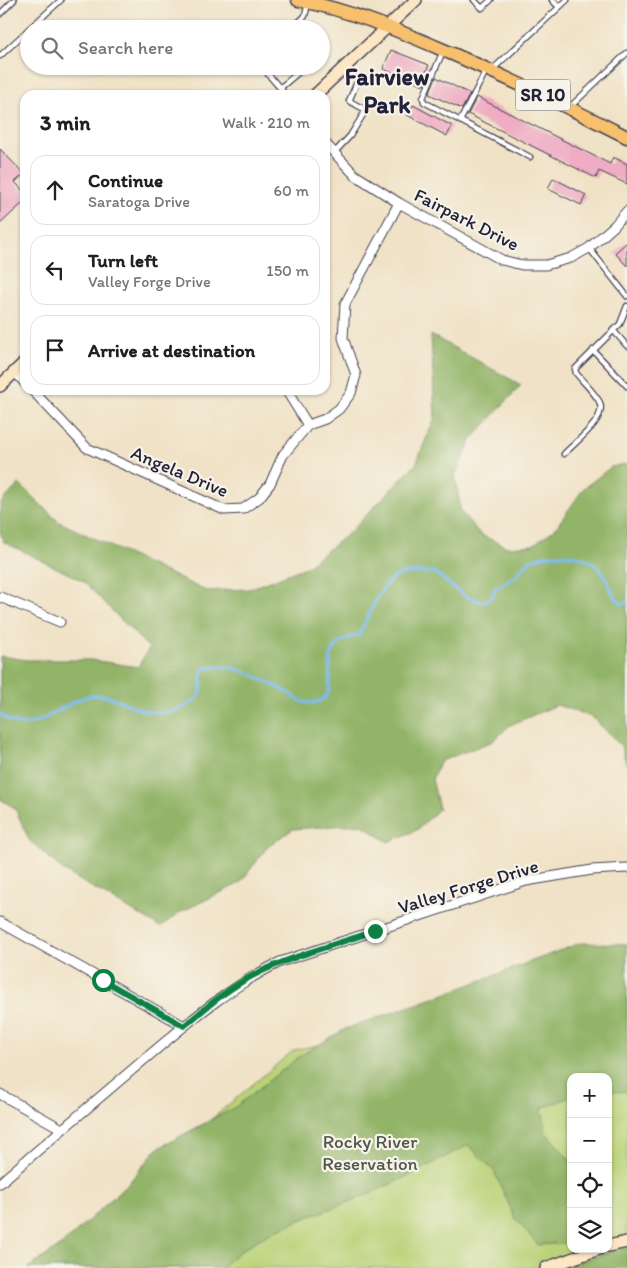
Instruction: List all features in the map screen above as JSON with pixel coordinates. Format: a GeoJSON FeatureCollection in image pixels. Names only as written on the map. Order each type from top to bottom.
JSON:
{"type":"FeatureCollection","features":[{"type":"Feature","properties":{"kind":"main road","name":"SR 10"},"geometry":{"type":"LineString","coordinates":[[303,1],[322,3],[388,26],[490,69],[627,137]]}},
{"type":"Feature","properties":{"kind":"street"},"geometry":{"type":"LineString","coordinates":[[320,90],[416,0]]}},
{"type":"Feature","properties":{"kind":"street","name":"Fairpark Drive"},"geometry":{"type":"LineString","coordinates":[[330,149],[355,175],[399,203],[502,260],[522,265],[546,265],[570,258],[589,248],[614,226],[627,211]]}},
{"type":"Feature","properties":{"kind":"street","name":"Angela Drive"},"geometry":{"type":"LineString","coordinates":[[37,395],[87,448],[224,510],[243,509],[259,498],[270,484],[283,455],[308,424],[325,418],[338,410],[351,393],[356,375],[343,338],[345,304],[399,203]]}},
{"type":"Feature","properties":{"kind":"street"},"geometry":{"type":"LineString","coordinates":[[0,386],[20,367]]}},
{"type":"Feature","properties":{"kind":"street"},"geometry":{"type":"LineString","coordinates":[[15,372],[20,378]]}},
{"type":"Feature","properties":{"kind":"street"},"geometry":{"type":"LineString","coordinates":[[289,395],[308,424]]}},
{"type":"Feature","properties":{"kind":"street"},"geometry":{"type":"LineString","coordinates":[[0,597],[60,622]]}},
{"type":"Feature","properties":{"kind":"street","name":"Valley Forge Drive"},"geometry":{"type":"LineString","coordinates":[[0,1183],[184,1026],[221,996],[250,977],[280,962],[526,881],[592,870],[627,868]]}},
{"type":"Feature","properties":{"kind":"street"},"geometry":{"type":"LineString","coordinates":[[0,922],[184,1026]]}},
{"type":"Feature","properties":{"kind":"street"},"geometry":{"type":"LineString","coordinates":[[0,1094],[62,1129]]}},
{"type":"Feature","properties":{"kind":"street"},"geometry":{"type":"LineString","coordinates":[[612,1245],[627,1242]]}},
{"type":"Feature","properties":{"kind":"street"},"geometry":{"type":"LineString","coordinates":[[546,1268],[588,1253]]}},
{"type":"Feature","properties":{"kind":"lane"},"geometry":{"type":"LineString","coordinates":[[0,14],[14,0]]}},
{"type":"Feature","properties":{"kind":"lane"},"geometry":{"type":"LineString","coordinates":[[39,20],[60,0]]}},
{"type":"Feature","properties":{"kind":"lane"},"geometry":{"type":"LineString","coordinates":[[474,0],[482,8],[491,0]]}},
{"type":"Feature","properties":{"kind":"lane"},"geometry":{"type":"LineString","coordinates":[[552,0],[559,7]]}},
{"type":"Feature","properties":{"kind":"lane"},"geometry":{"type":"LineString","coordinates":[[460,121],[490,69],[567,0]]}},
{"type":"Feature","properties":{"kind":"lane"},"geometry":{"type":"LineString","coordinates":[[301,20],[305,16],[303,1]]}},
{"type":"Feature","properties":{"kind":"lane"},"geometry":{"type":"LineString","coordinates":[[0,56],[20,37]]}},
{"type":"Feature","properties":{"kind":"lane"},"geometry":{"type":"LineString","coordinates":[[444,50],[423,98],[424,102],[530,157]]}},
{"type":"Feature","properties":{"kind":"lane"},"geometry":{"type":"LineString","coordinates":[[569,108],[627,53]]}},
{"type":"Feature","properties":{"kind":"lane"},"geometry":{"type":"LineString","coordinates":[[334,153],[350,136],[366,110],[349,101],[358,80],[346,66]]}},
{"type":"Feature","properties":{"kind":"lane"},"geometry":{"type":"LineString","coordinates":[[269,75],[280,88],[295,75]]}},
{"type":"Feature","properties":{"kind":"lane"},"geometry":{"type":"LineString","coordinates":[[589,248],[627,296]]}},
{"type":"Feature","properties":{"kind":"lane"},"geometry":{"type":"LineString","coordinates":[[564,454],[598,419],[602,411],[600,402],[576,373],[575,369],[620,324],[627,308]]}},
{"type":"Feature","properties":{"kind":"lane"},"geometry":{"type":"LineString","coordinates":[[613,330],[627,346]]}},
{"type":"Feature","properties":{"kind":"lane"},"geometry":{"type":"LineString","coordinates":[[594,350],[627,386]]}},
{"type":"Feature","properties":{"kind":"green space"},"geometry":{"type":"Polygon","coordinates":[[[431,335],[521,385],[472,439],[455,475],[461,512],[481,535],[507,547],[533,545],[555,529],[584,488],[611,467],[627,464],[627,767],[621,746],[592,717],[557,705],[510,725],[493,741],[441,761],[432,779],[439,809],[417,830],[388,842],[361,824],[293,829],[268,846],[240,883],[179,913],[160,927],[64,871],[29,840],[15,808],[0,799],[0,656],[27,660],[91,660],[138,667],[149,648],[83,581],[4,542],[0,532],[0,504],[19,484],[59,522],[206,591],[249,589],[306,567],[349,533],[416,464],[435,417],[431,335]]]}},
{"type":"Feature","properties":{"kind":"green space","name":"Rocky River Reservation"},"geometry":{"type":"Polygon","coordinates":[[[580,943],[627,944],[627,1092],[612,1091],[612,1073],[567,1073],[567,1099],[542,1108],[546,1133],[567,1157],[567,1243],[538,1245],[515,1218],[494,1171],[468,1145],[383,1188],[267,1235],[251,1244],[221,1268],[28,1268],[62,1245],[128,1184],[157,1149],[237,1106],[300,1056],[345,1029],[580,943]]]}},
{"type":"Feature","properties":{"kind":"green space","name":"Rocky River Reservation"},"geometry":{"type":"Polygon","coordinates":[[[419,1024],[627,1066],[627,1268],[28,1268],[62,1245],[128,1184],[157,1149],[209,1121],[294,1050],[419,1024]]]}},
{"type":"Feature","properties":{"kind":"green space"},"geometry":{"type":"Polygon","coordinates":[[[627,1248],[627,1268],[560,1268],[612,1253],[627,1248]]]}},
{"type":"Feature","properties":{"kind":"building"},"geometry":{"type":"Polygon","coordinates":[[[391,50],[429,65],[426,72],[429,74],[424,85],[383,69],[391,50]]]}},
{"type":"Feature","properties":{"kind":"building"},"geometry":{"type":"Polygon","coordinates":[[[436,77],[470,94],[462,109],[429,94],[436,77]]]}},
{"type":"Feature","properties":{"kind":"building"},"geometry":{"type":"Polygon","coordinates":[[[477,97],[610,164],[613,157],[627,164],[627,184],[599,171],[596,178],[468,114],[477,97]]]}},
{"type":"Feature","properties":{"kind":"building"},"geometry":{"type":"Polygon","coordinates":[[[413,105],[452,126],[447,136],[407,115],[413,105]]]}},
{"type":"Feature","properties":{"kind":"building"},"geometry":{"type":"Polygon","coordinates":[[[0,149],[20,170],[20,178],[15,182],[20,188],[20,206],[0,224],[0,149]]]}},
{"type":"Feature","properties":{"kind":"building"},"geometry":{"type":"Polygon","coordinates":[[[553,178],[586,195],[581,205],[548,189],[553,178]]]}},
{"type":"Feature","properties":{"kind":"building"},"geometry":{"type":"Polygon","coordinates":[[[627,242],[627,266],[615,253],[627,242]]]}},
{"type":"Feature","properties":{"kind":"waterway"},"geometry":{"type":"LineString","coordinates":[[0,714],[12,722],[34,723],[78,700],[100,695],[151,712],[163,713],[177,710],[183,708],[199,696],[202,670],[212,667],[223,667],[245,672],[288,692],[305,703],[321,700],[328,694],[330,661],[334,650],[342,641],[359,635],[375,601],[386,585],[392,579],[407,573],[434,572],[466,597],[484,602],[493,596],[495,588],[515,576],[531,560],[547,555],[566,554],[591,561],[605,576],[617,599],[622,604],[627,602]]}},
{"type":"Feature","properties":{"kind":"district","name":"Fairview Park"},"geometry":{"type":"Point","coordinates":[387,91]}},
{"type":"Feature","properties":{"kind":"route"},"geometry":{"type":"LineString","coordinates":[[103,980],[184,1026],[221,996],[250,977],[280,962],[375,931]]}}]}
